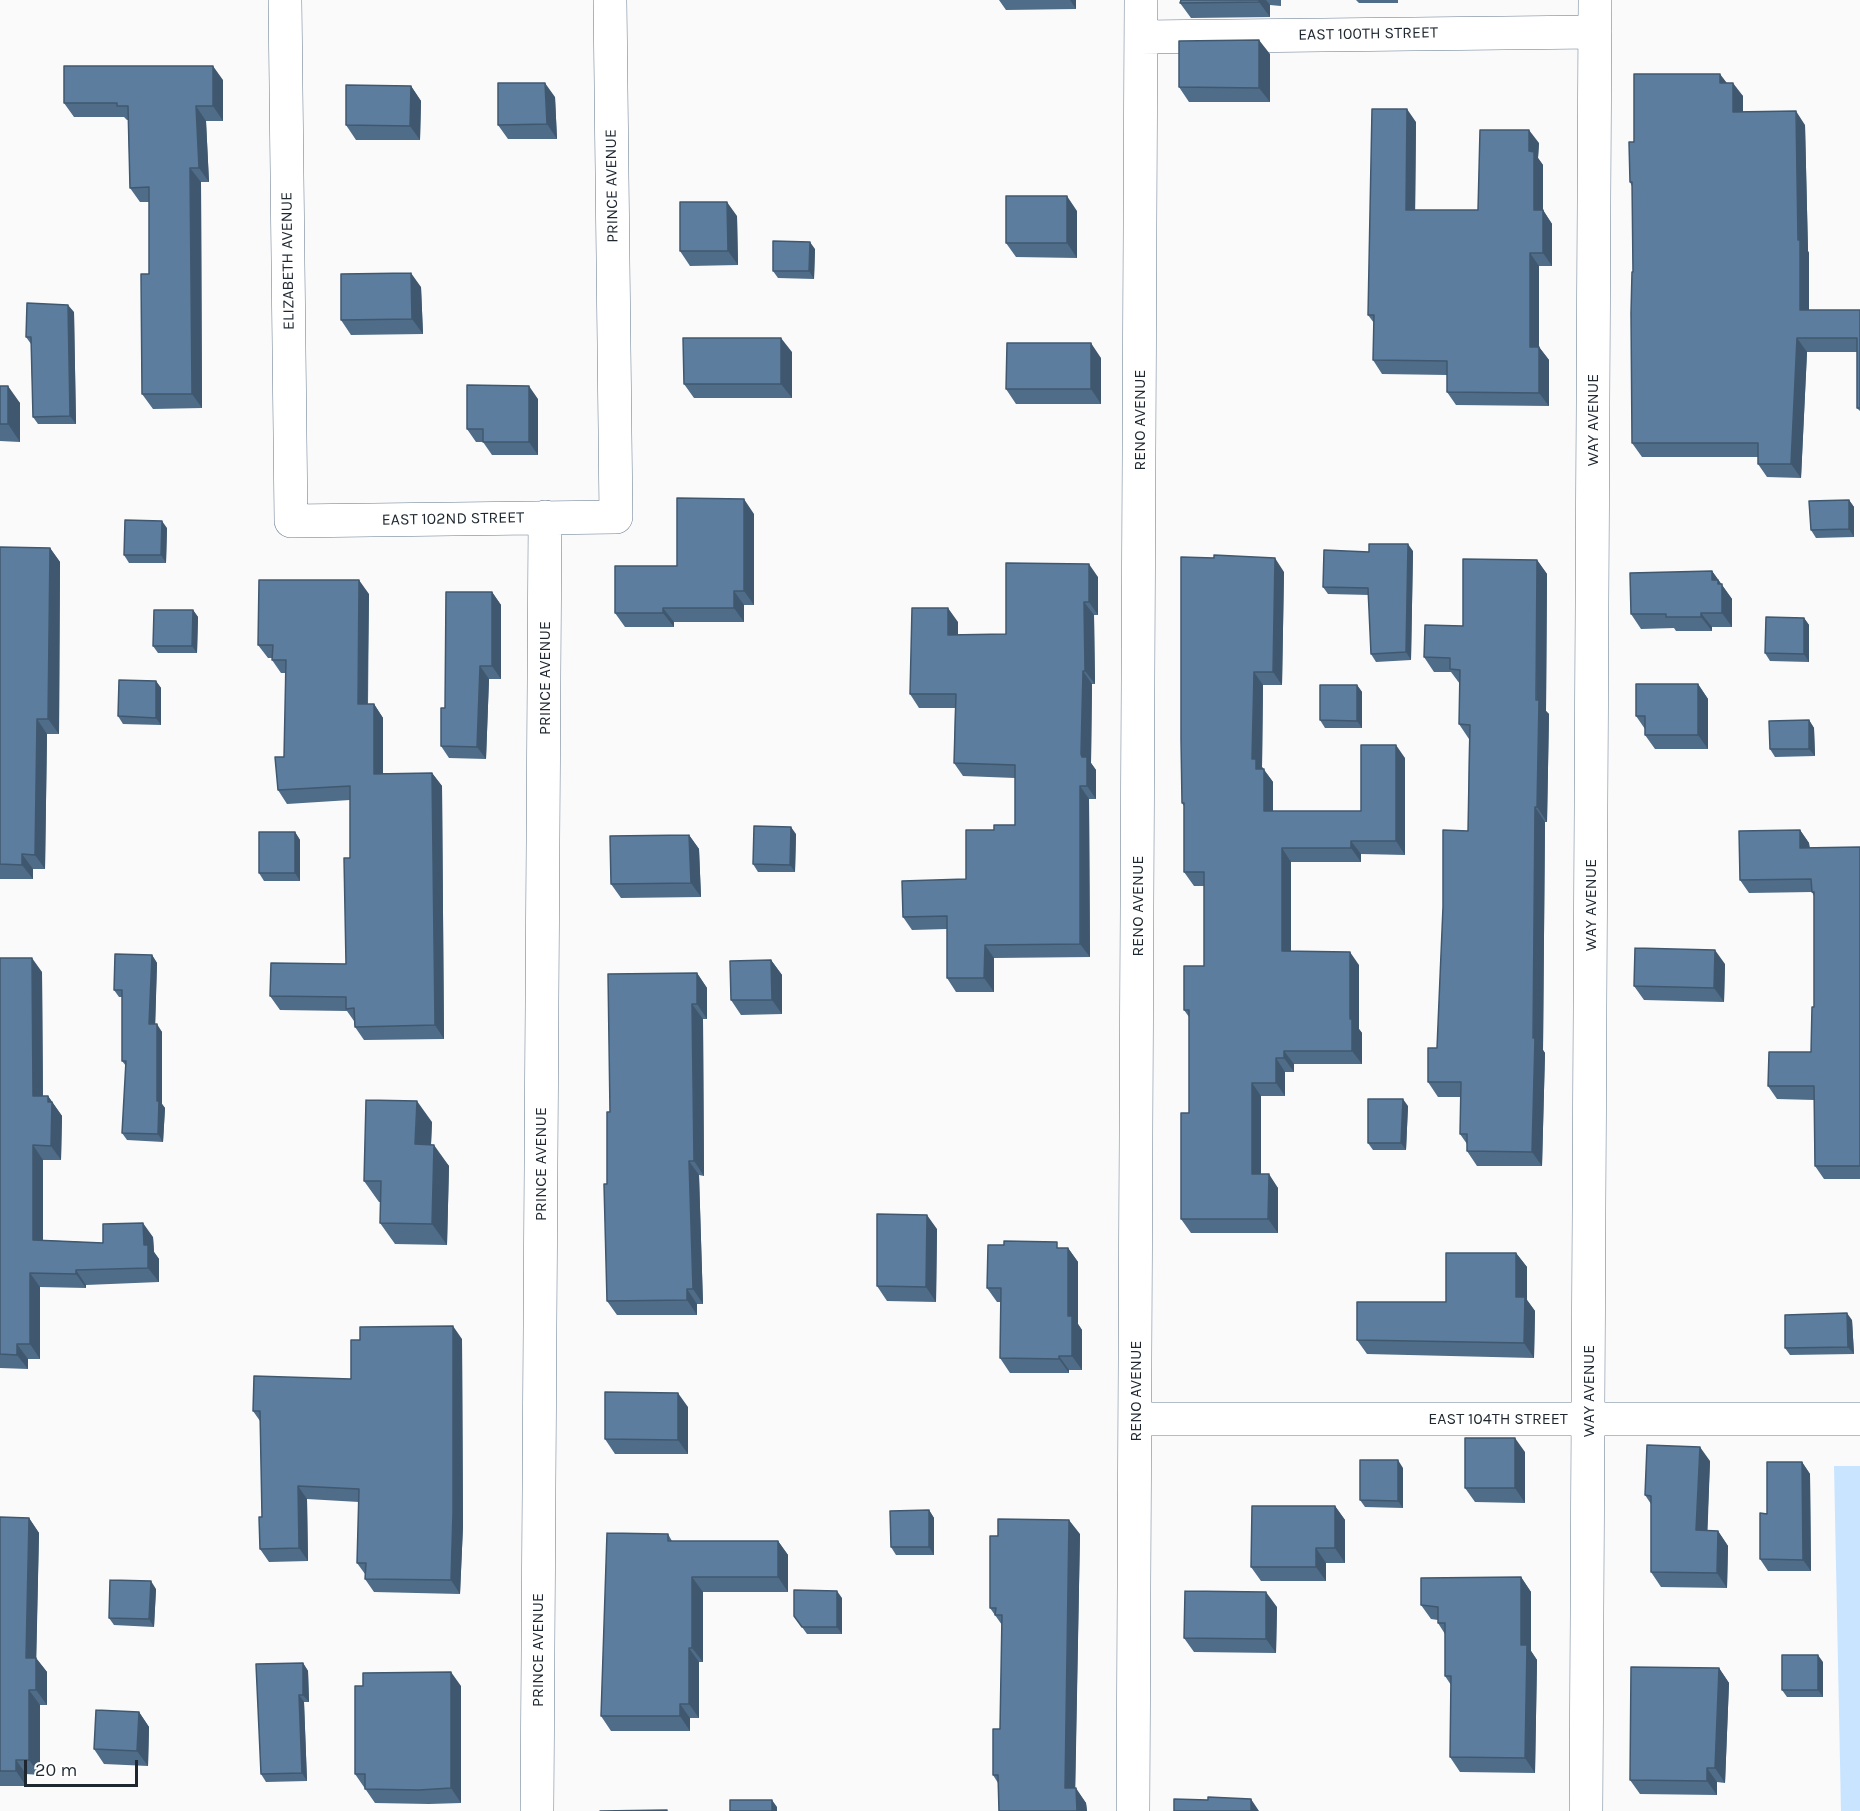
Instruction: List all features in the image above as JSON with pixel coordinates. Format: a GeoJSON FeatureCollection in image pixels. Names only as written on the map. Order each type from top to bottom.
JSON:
{"type":"FeatureCollection","features":[{"type":"Feature","properties":{"kind":"street","name":"ELIZABETH AVENUE"},"geometry":{"type":"LineString","coordinates":[[285,0],[291,521]]}},
{"type":"Feature","properties":{"kind":"street","name":"PRINCE AVENUE"},"geometry":{"type":"LineString","coordinates":[[610,0],[616,517]]}},
{"type":"Feature","properties":{"kind":"street","name":"RENO AVENUE"},"geometry":{"type":"LineString","coordinates":[[1133,1811],[1141,0]]}},
{"type":"Feature","properties":{"kind":"street","name":"EAST 100TH STREET"},"geometry":{"type":"LineString","coordinates":[[1141,37],[1595,16]]}},
{"type":"Feature","properties":{"kind":"street","name":"WAY AVENUE"},"geometry":{"type":"LineString","coordinates":[[1586,1811],[1595,16]]}},
{"type":"Feature","properties":{"kind":"street","name":"PRINCE AVENUE"},"geometry":{"type":"LineString","coordinates":[[537,1811],[545,517]]}},
{"type":"Feature","properties":{"kind":"street","name":"EAST 102ND STREET"},"geometry":{"type":"LineString","coordinates":[[291,521],[616,517]]}},
{"type":"Feature","properties":{"kind":"street","name":"EAST 104TH STREET"},"geometry":{"type":"LineString","coordinates":[[1136,1419],[1860,1419]]}},
{"type":"Feature","properties":{"kind":"shaded area"},"geometry":{"type":"Polygon","coordinates":[[[1834,1466],[1860,1466],[1860,1811],[1841,1811],[1834,1466]]]}},
{"type":"Feature","properties":{"kind":"building"},"geometry":{"type":"Polygon","coordinates":[[[1181,0],[1259,0],[1259,2],[1180,3],[1181,0]]]}},
{"type":"Feature","properties":{"kind":"building"},"geometry":{"type":"Polygon","coordinates":[[[1259,40],[1259,88],[1179,87],[1179,41],[1259,40]]]}},
{"type":"Feature","properties":{"kind":"building"},"geometry":{"type":"Polygon","coordinates":[[[64,66],[213,66],[213,106],[196,106],[199,168],[190,168],[192,394],[142,394],[141,274],[149,274],[149,187],[130,188],[128,106],[117,106],[117,103],[64,103],[64,66]]]}},
{"type":"Feature","properties":{"kind":"building"},"geometry":{"type":"Polygon","coordinates":[[[1634,74],[1720,74],[1720,83],[1733,83],[1733,112],[1796,111],[1800,310],[1860,310],[1860,408],[1857,408],[1857,338],[1797,338],[1791,464],[1758,464],[1758,443],[1632,443],[1633,272],[1629,142],[1634,142],[1634,74]]]}},
{"type":"Feature","properties":{"kind":"building"},"geometry":{"type":"Polygon","coordinates":[[[498,83],[545,83],[547,124],[498,125],[498,83]]]}},
{"type":"Feature","properties":{"kind":"building"},"geometry":{"type":"Polygon","coordinates":[[[346,85],[411,86],[410,126],[346,125],[346,85]]]}},
{"type":"Feature","properties":{"kind":"building"},"geometry":{"type":"Polygon","coordinates":[[[1372,109],[1407,109],[1406,210],[1478,210],[1480,130],[1529,130],[1529,151],[1534,152],[1534,210],[1543,210],[1543,253],[1530,253],[1530,347],[1539,347],[1539,393],[1447,392],[1447,361],[1373,360],[1374,315],[1368,315],[1372,109]]]}},
{"type":"Feature","properties":{"kind":"building"},"geometry":{"type":"Polygon","coordinates":[[[1006,196],[1067,196],[1067,243],[1006,243],[1006,196]]]}},
{"type":"Feature","properties":{"kind":"building"},"geometry":{"type":"Polygon","coordinates":[[[680,202],[727,202],[728,251],[680,251],[680,202]]]}},
{"type":"Feature","properties":{"kind":"building"},"geometry":{"type":"Polygon","coordinates":[[[773,241],[810,242],[809,271],[773,271],[773,241]]]}},
{"type":"Feature","properties":{"kind":"building"},"geometry":{"type":"Polygon","coordinates":[[[411,273],[412,319],[341,320],[341,274],[411,273]]]}},
{"type":"Feature","properties":{"kind":"building"},"geometry":{"type":"Polygon","coordinates":[[[27,303],[68,305],[70,416],[33,417],[31,337],[26,337],[27,303]]]}},
{"type":"Feature","properties":{"kind":"building"},"geometry":{"type":"Polygon","coordinates":[[[683,338],[781,338],[781,384],[684,384],[683,338]]]}},
{"type":"Feature","properties":{"kind":"building"},"geometry":{"type":"Polygon","coordinates":[[[1007,343],[1091,343],[1091,389],[1006,389],[1007,343]]]}},
{"type":"Feature","properties":{"kind":"building"},"geometry":{"type":"Polygon","coordinates":[[[467,385],[529,386],[529,442],[483,442],[483,429],[467,429],[467,385]]]}},
{"type":"Feature","properties":{"kind":"building"},"geometry":{"type":"Polygon","coordinates":[[[0,386],[8,386],[8,424],[0,424],[0,386]]]}},
{"type":"Feature","properties":{"kind":"building"},"geometry":{"type":"Polygon","coordinates":[[[677,498],[744,499],[744,591],[734,591],[734,608],[663,608],[663,613],[615,613],[615,566],[677,566],[677,498]]]}},
{"type":"Feature","properties":{"kind":"building"},"geometry":{"type":"Polygon","coordinates":[[[1849,500],[1849,529],[1811,530],[1809,501],[1849,500]]]}},
{"type":"Feature","properties":{"kind":"building"},"geometry":{"type":"Polygon","coordinates":[[[125,520],[162,521],[161,555],[124,555],[125,520]]]}},
{"type":"Feature","properties":{"kind":"building"},"geometry":{"type":"Polygon","coordinates":[[[1369,544],[1408,544],[1406,652],[1371,654],[1368,588],[1323,587],[1324,550],[1369,552],[1369,544]]]}},
{"type":"Feature","properties":{"kind":"building"},"geometry":{"type":"Polygon","coordinates":[[[0,547],[50,548],[48,719],[37,719],[35,855],[22,854],[22,865],[0,864],[0,547]]]}},
{"type":"Feature","properties":{"kind":"building"},"geometry":{"type":"Polygon","coordinates":[[[1214,555],[1275,558],[1273,672],[1254,672],[1252,759],[1256,759],[1256,769],[1264,769],[1264,811],[1361,811],[1361,745],[1396,745],[1396,841],[1351,841],[1351,848],[1282,848],[1282,951],[1350,952],[1352,1051],[1284,1051],[1284,1058],[1276,1058],[1276,1083],[1252,1083],[1252,1174],[1269,1174],[1268,1219],[1181,1219],[1181,1113],[1189,1113],[1189,1010],[1184,1010],[1184,966],[1204,966],[1204,872],[1184,872],[1181,557],[1214,558],[1214,555]]]}},
{"type":"Feature","properties":{"kind":"building"},"geometry":{"type":"Polygon","coordinates":[[[1463,559],[1537,560],[1536,700],[1539,700],[1537,807],[1535,807],[1533,1038],[1535,1038],[1532,1152],[1467,1151],[1467,1134],[1460,1134],[1461,1082],[1428,1082],[1428,1048],[1437,1048],[1443,907],[1443,830],[1468,831],[1470,725],[1459,724],[1460,670],[1450,669],[1450,658],[1424,657],[1425,625],[1463,626],[1463,559]]]}},
{"type":"Feature","properties":{"kind":"building"},"geometry":{"type":"Polygon","coordinates":[[[1006,563],[1089,564],[1089,602],[1084,602],[1085,671],[1083,671],[1081,754],[1082,757],[1087,757],[1087,786],[1080,786],[1080,944],[985,945],[984,978],[947,978],[947,916],[903,917],[902,881],[966,879],[966,830],[994,830],[994,825],[1015,825],[1015,765],[954,763],[956,694],[910,694],[912,608],[948,608],[948,635],[1006,634],[1006,563]]]}},
{"type":"Feature","properties":{"kind":"building"},"geometry":{"type":"Polygon","coordinates":[[[1712,571],[1712,580],[1718,580],[1718,584],[1722,584],[1722,613],[1701,613],[1701,617],[1631,614],[1630,573],[1712,571]]]}},
{"type":"Feature","properties":{"kind":"building"},"geometry":{"type":"Polygon","coordinates":[[[259,580],[359,580],[358,704],[374,704],[374,774],[432,773],[435,1025],[355,1027],[354,1008],[346,1009],[346,997],[270,996],[271,963],[346,964],[344,858],[350,858],[350,786],[278,790],[275,757],[284,757],[286,660],[272,660],[273,645],[258,645],[259,580]]]}},
{"type":"Feature","properties":{"kind":"building"},"geometry":{"type":"Polygon","coordinates":[[[446,592],[492,592],[492,666],[480,666],[477,747],[441,746],[441,708],[445,708],[446,592]]]}},
{"type":"Feature","properties":{"kind":"building"},"geometry":{"type":"Polygon","coordinates":[[[154,610],[193,610],[192,646],[153,646],[154,610]]]}},
{"type":"Feature","properties":{"kind":"building"},"geometry":{"type":"Polygon","coordinates":[[[1766,617],[1804,618],[1804,654],[1765,653],[1766,617]]]}},
{"type":"Feature","properties":{"kind":"building"},"geometry":{"type":"Polygon","coordinates":[[[119,680],[156,681],[156,718],[118,716],[119,680]]]}},
{"type":"Feature","properties":{"kind":"building"},"geometry":{"type":"Polygon","coordinates":[[[1636,684],[1698,684],[1698,735],[1645,735],[1645,716],[1636,716],[1636,684]]]}},
{"type":"Feature","properties":{"kind":"building"},"geometry":{"type":"Polygon","coordinates":[[[1320,685],[1357,685],[1357,721],[1320,720],[1320,685]]]}},
{"type":"Feature","properties":{"kind":"building"},"geometry":{"type":"Polygon","coordinates":[[[1809,720],[1809,749],[1770,749],[1769,721],[1809,720]]]}},
{"type":"Feature","properties":{"kind":"building"},"geometry":{"type":"Polygon","coordinates":[[[754,826],[791,827],[790,865],[753,864],[754,826]]]}},
{"type":"Feature","properties":{"kind":"building"},"geometry":{"type":"Polygon","coordinates":[[[1800,830],[1800,848],[1860,847],[1860,1166],[1815,1166],[1814,1086],[1768,1086],[1769,1052],[1811,1052],[1812,1007],[1814,1007],[1814,892],[1812,892],[1811,879],[1740,880],[1739,831],[1800,830]]]}},
{"type":"Feature","properties":{"kind":"building"},"geometry":{"type":"Polygon","coordinates":[[[259,832],[295,832],[295,873],[259,873],[259,832]]]}},
{"type":"Feature","properties":{"kind":"building"},"geometry":{"type":"Polygon","coordinates":[[[689,835],[691,883],[611,884],[610,836],[689,835]]]}},
{"type":"Feature","properties":{"kind":"building"},"geometry":{"type":"Polygon","coordinates":[[[1635,948],[1715,950],[1714,988],[1634,986],[1635,948]]]}},
{"type":"Feature","properties":{"kind":"building"},"geometry":{"type":"Polygon","coordinates":[[[115,954],[152,955],[149,1024],[157,1024],[158,1134],[122,1133],[126,1061],[122,1061],[122,990],[114,990],[115,954]]]}},
{"type":"Feature","properties":{"kind":"building"},"geometry":{"type":"Polygon","coordinates":[[[0,958],[32,958],[33,1096],[48,1096],[48,1102],[52,1102],[51,1146],[33,1145],[33,1240],[103,1243],[103,1224],[143,1223],[144,1245],[148,1245],[148,1268],[76,1270],[76,1274],[30,1273],[30,1344],[17,1344],[17,1355],[0,1354],[0,958]]]}},
{"type":"Feature","properties":{"kind":"building"},"geometry":{"type":"Polygon","coordinates":[[[771,960],[772,1000],[731,1000],[730,961],[771,960]]]}},
{"type":"Feature","properties":{"kind":"building"},"geometry":{"type":"Polygon","coordinates":[[[697,973],[697,1004],[692,1004],[694,1161],[689,1161],[693,1289],[687,1289],[687,1300],[607,1301],[604,1184],[607,1184],[607,1112],[610,1112],[608,974],[697,973]]]}},
{"type":"Feature","properties":{"kind":"building"},"geometry":{"type":"Polygon","coordinates":[[[1368,1099],[1403,1099],[1401,1143],[1368,1143],[1368,1099]]]}},
{"type":"Feature","properties":{"kind":"building"},"geometry":{"type":"Polygon","coordinates":[[[366,1100],[417,1101],[415,1144],[434,1145],[432,1224],[380,1223],[381,1181],[364,1181],[366,1100]]]}},
{"type":"Feature","properties":{"kind":"building"},"geometry":{"type":"Polygon","coordinates":[[[877,1214],[927,1215],[926,1287],[877,1286],[877,1214]]]}},
{"type":"Feature","properties":{"kind":"building"},"geometry":{"type":"Polygon","coordinates":[[[1004,1241],[1057,1242],[1057,1248],[1068,1248],[1068,1316],[1072,1316],[1072,1356],[1059,1356],[1059,1359],[1000,1358],[1001,1288],[987,1288],[988,1245],[1004,1245],[1004,1241]]]}},
{"type":"Feature","properties":{"kind":"building"},"geometry":{"type":"Polygon","coordinates":[[[1446,1253],[1516,1253],[1516,1297],[1525,1297],[1524,1343],[1357,1340],[1357,1302],[1446,1302],[1446,1253]]]}},
{"type":"Feature","properties":{"kind":"building"},"geometry":{"type":"Polygon","coordinates":[[[1847,1313],[1848,1347],[1785,1348],[1785,1315],[1847,1313]]]}},
{"type":"Feature","properties":{"kind":"building"},"geometry":{"type":"Polygon","coordinates":[[[453,1326],[451,1580],[365,1579],[366,1563],[357,1563],[359,1489],[298,1486],[299,1548],[260,1549],[259,1517],[262,1517],[260,1411],[253,1411],[254,1376],[351,1379],[351,1340],[360,1340],[360,1327],[453,1326]]]}},
{"type":"Feature","properties":{"kind":"building"},"geometry":{"type":"Polygon","coordinates":[[[605,1392],[678,1393],[678,1440],[605,1439],[605,1392]]]}},
{"type":"Feature","properties":{"kind":"building"},"geometry":{"type":"Polygon","coordinates":[[[1465,1438],[1515,1438],[1515,1488],[1465,1488],[1465,1438]]]}},
{"type":"Feature","properties":{"kind":"building"},"geometry":{"type":"Polygon","coordinates":[[[1647,1445],[1700,1447],[1696,1530],[1718,1531],[1717,1573],[1651,1572],[1651,1496],[1645,1495],[1647,1445]]]}},
{"type":"Feature","properties":{"kind":"building"},"geometry":{"type":"Polygon","coordinates":[[[1360,1460],[1398,1460],[1398,1501],[1360,1500],[1360,1460]]]}},
{"type":"Feature","properties":{"kind":"building"},"geometry":{"type":"Polygon","coordinates":[[[1767,1462],[1802,1462],[1803,1560],[1760,1559],[1760,1513],[1767,1514],[1767,1462]]]}},
{"type":"Feature","properties":{"kind":"building"},"geometry":{"type":"Polygon","coordinates":[[[1252,1506],[1335,1506],[1335,1548],[1316,1548],[1316,1567],[1251,1567],[1252,1506]]]}},
{"type":"Feature","properties":{"kind":"building"},"geometry":{"type":"Polygon","coordinates":[[[929,1510],[929,1547],[891,1547],[890,1511],[929,1510]]]}},
{"type":"Feature","properties":{"kind":"building"},"geometry":{"type":"Polygon","coordinates":[[[0,1517],[29,1518],[26,1658],[36,1658],[36,1690],[29,1690],[29,1760],[16,1760],[16,1771],[0,1771],[0,1517]]]}},
{"type":"Feature","properties":{"kind":"building"},"geometry":{"type":"Polygon","coordinates":[[[998,1519],[1069,1520],[1065,1788],[1076,1788],[1077,1811],[999,1811],[998,1775],[993,1775],[993,1729],[1000,1729],[1002,1615],[995,1615],[996,1608],[990,1608],[990,1536],[998,1536],[998,1519]]]}},
{"type":"Feature","properties":{"kind":"building"},"geometry":{"type":"Polygon","coordinates":[[[607,1533],[668,1534],[668,1541],[778,1541],[778,1577],[692,1577],[689,1704],[680,1704],[680,1716],[601,1716],[607,1533]]]}},
{"type":"Feature","properties":{"kind":"building"},"geometry":{"type":"Polygon","coordinates":[[[1521,1577],[1521,1645],[1527,1645],[1525,1758],[1450,1757],[1451,1676],[1445,1676],[1445,1623],[1438,1623],[1438,1607],[1421,1605],[1421,1578],[1521,1577]]]}},
{"type":"Feature","properties":{"kind":"building"},"geometry":{"type":"Polygon","coordinates":[[[110,1580],[151,1581],[149,1619],[109,1618],[110,1580]]]}},
{"type":"Feature","properties":{"kind":"building"},"geometry":{"type":"Polygon","coordinates":[[[794,1590],[837,1591],[837,1627],[802,1627],[794,1616],[794,1590]]]}},
{"type":"Feature","properties":{"kind":"building"},"geometry":{"type":"Polygon","coordinates":[[[1185,1591],[1266,1592],[1266,1639],[1184,1638],[1185,1591]]]}},
{"type":"Feature","properties":{"kind":"building"},"geometry":{"type":"Polygon","coordinates":[[[1782,1655],[1818,1655],[1818,1690],[1782,1690],[1782,1655]]]}},
{"type":"Feature","properties":{"kind":"building"},"geometry":{"type":"Polygon","coordinates":[[[303,1663],[303,1695],[299,1695],[302,1773],[261,1774],[256,1664],[303,1663]]]}},
{"type":"Feature","properties":{"kind":"building"},"geometry":{"type":"Polygon","coordinates":[[[1631,1667],[1719,1668],[1715,1768],[1707,1768],[1707,1781],[1630,1780],[1631,1667]]]}},
{"type":"Feature","properties":{"kind":"building"},"geometry":{"type":"Polygon","coordinates":[[[451,1672],[451,1788],[365,1789],[365,1774],[355,1774],[355,1686],[363,1686],[363,1673],[451,1672]]]}},
{"type":"Feature","properties":{"kind":"building"},"geometry":{"type":"Polygon","coordinates":[[[96,1710],[139,1712],[137,1751],[94,1749],[96,1710]]]}},
{"type":"Feature","properties":{"kind":"building"},"geometry":{"type":"Polygon","coordinates":[[[1208,1797],[1251,1799],[1251,1811],[1174,1811],[1174,1799],[1208,1800],[1208,1797]]]}},
{"type":"Feature","properties":{"kind":"building"},"geometry":{"type":"Polygon","coordinates":[[[730,1800],[772,1800],[772,1811],[730,1811],[730,1800]]]}},
{"type":"Feature","properties":{"kind":"building"},"geometry":{"type":"Polygon","coordinates":[[[667,1810],[667,1811],[600,1811],[667,1810]]]}}]}
